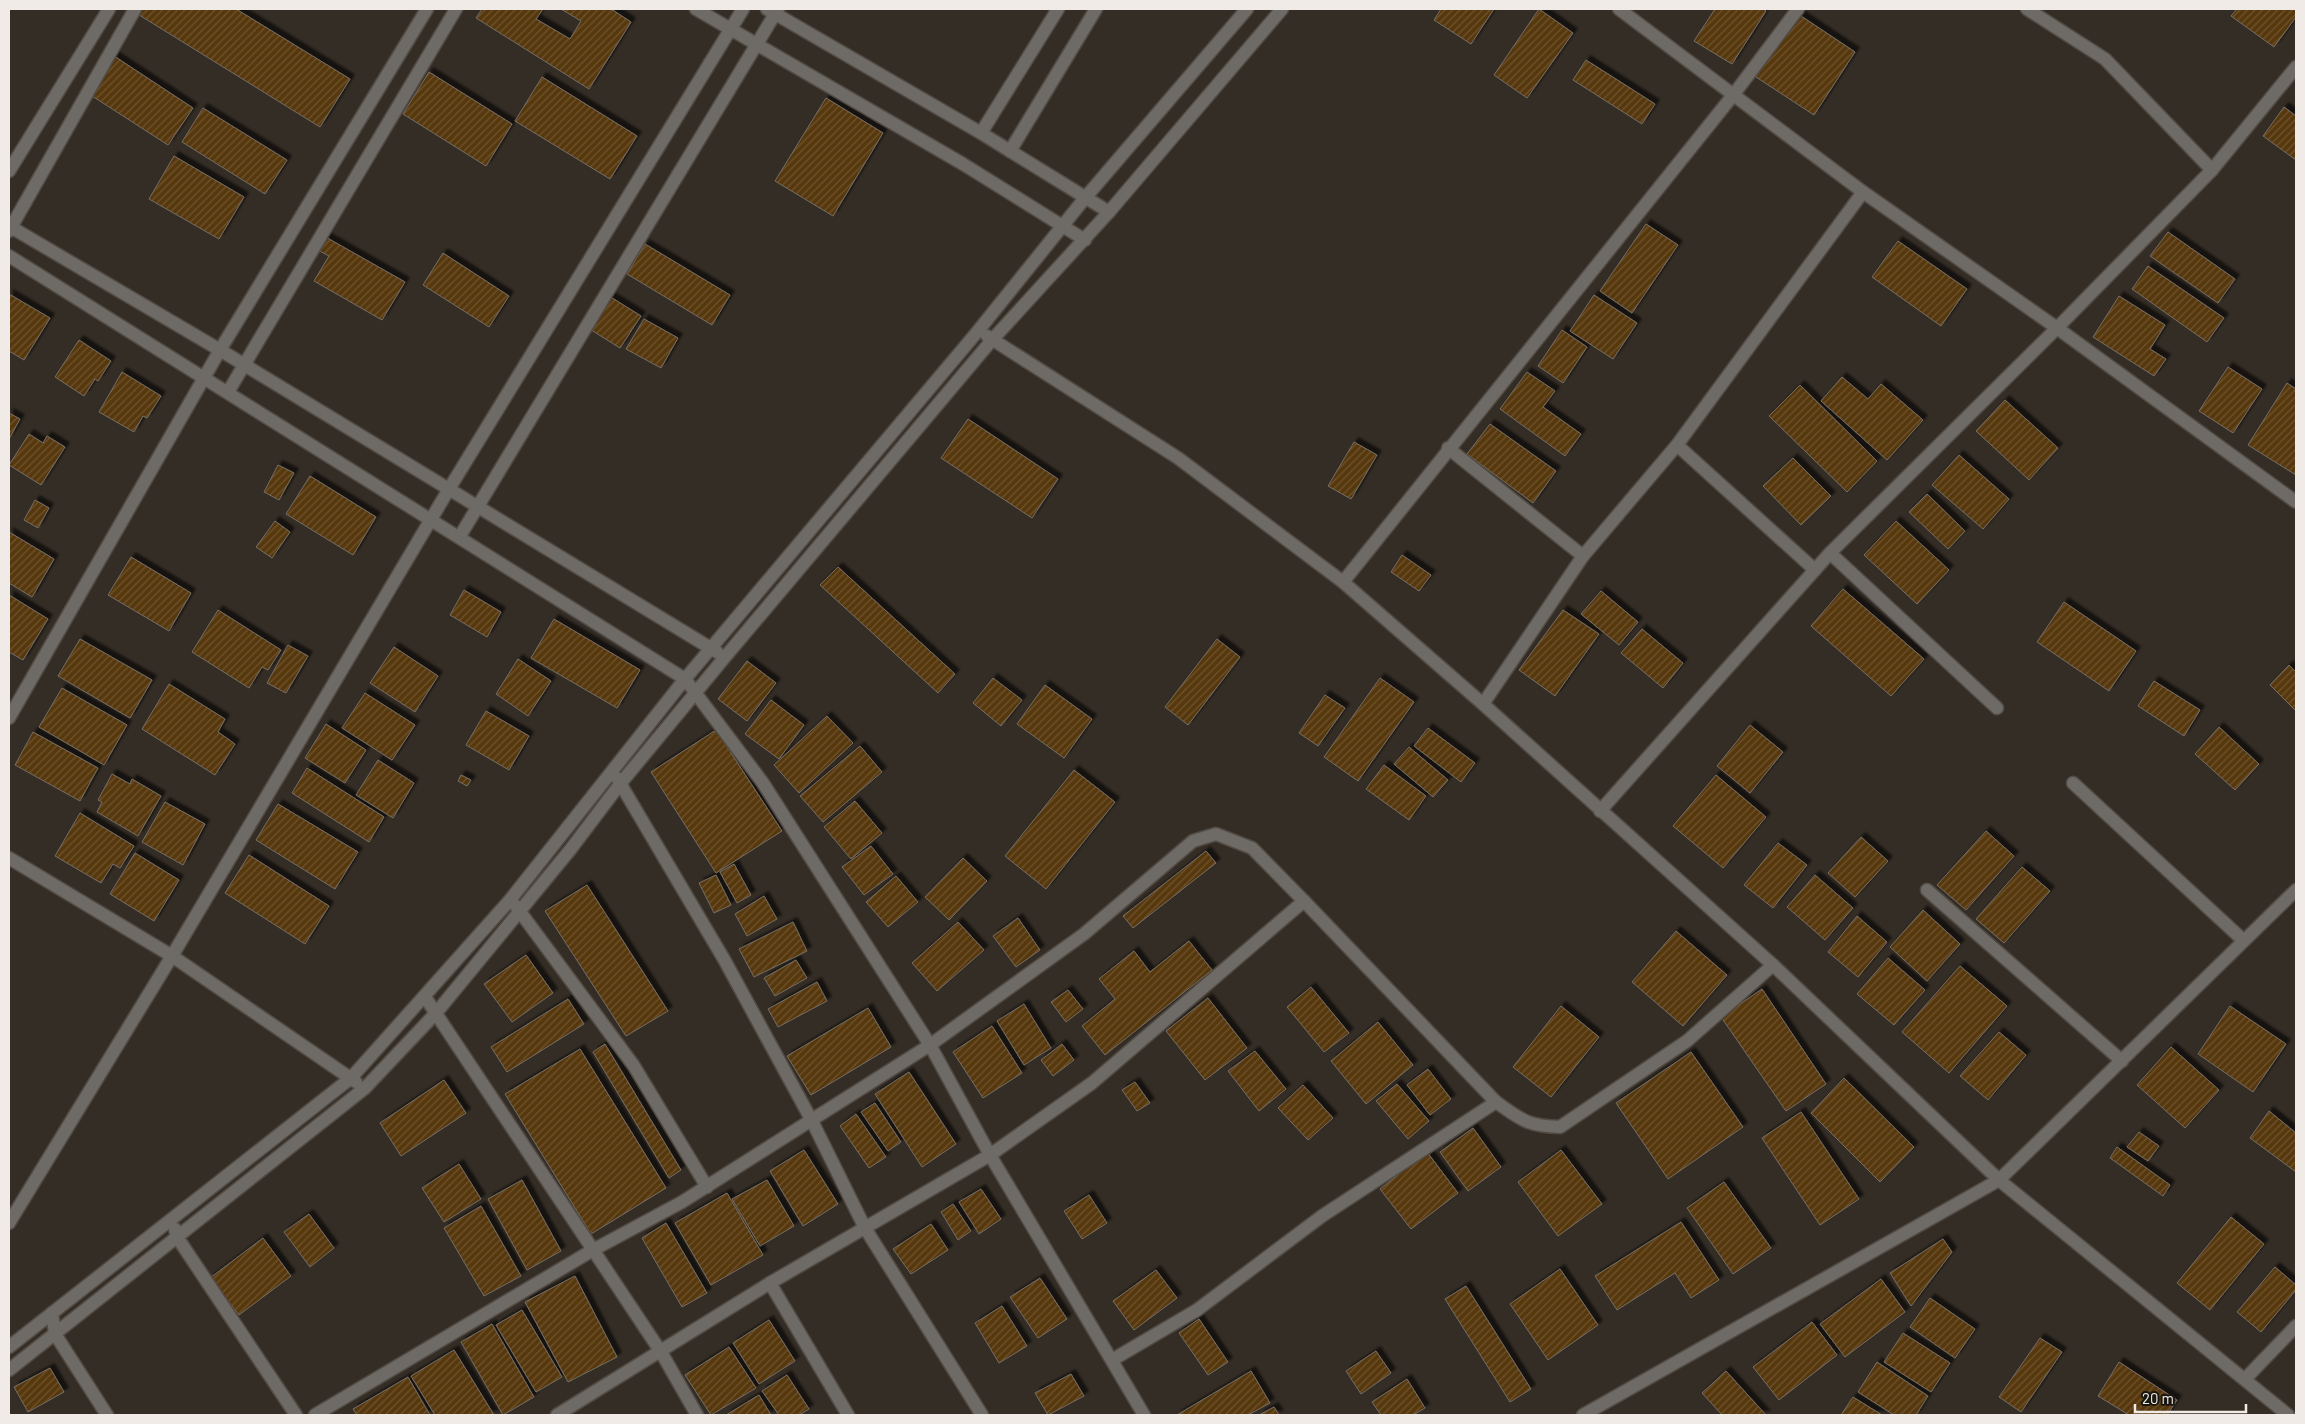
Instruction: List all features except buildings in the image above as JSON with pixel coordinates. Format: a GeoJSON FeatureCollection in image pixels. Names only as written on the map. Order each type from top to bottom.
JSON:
{"type":"FeatureCollection","features":[{"type":"Feature","properties":{"kind":"street"},"geometry":{"type":"LineString","coordinates":[[9,171],[109,9]]}},
{"type":"Feature","properties":{"kind":"street"},"geometry":{"type":"LineString","coordinates":[[135,9],[10,228],[220,350],[726,657]]}},
{"type":"Feature","properties":{"kind":"street"},"geometry":{"type":"LineString","coordinates":[[9,718],[204,377],[427,9]]}},
{"type":"Feature","properties":{"kind":"street"},"geometry":{"type":"LineString","coordinates":[[228,392],[456,9]]}},
{"type":"Feature","properties":{"kind":"street"},"geometry":{"type":"LineString","coordinates":[[696,9],[962,164],[1084,240]]}},
{"type":"Feature","properties":{"kind":"street"},"geometry":{"type":"LineString","coordinates":[[9,1223],[172,956],[431,518],[743,9]]}},
{"type":"Feature","properties":{"kind":"street"},"geometry":{"type":"LineString","coordinates":[[982,133],[1058,9]]}},
{"type":"Feature","properties":{"kind":"street"},"geometry":{"type":"LineString","coordinates":[[1010,151],[1096,9]]}},
{"type":"Feature","properties":{"kind":"street"},"geometry":{"type":"LineString","coordinates":[[9,1347],[351,1078],[510,900],[685,679],[978,330],[1085,198],[1247,9]]}},
{"type":"Feature","properties":{"kind":"street"},"geometry":{"type":"LineString","coordinates":[[9,1370],[364,1088],[436,1013],[620,784],[992,340],[1109,212],[1282,9]]}},
{"type":"Feature","properties":{"kind":"street"},"geometry":{"type":"LineString","coordinates":[[1619,9],[1863,192],[2057,328],[2296,502]]}},
{"type":"Feature","properties":{"kind":"street"},"geometry":{"type":"LineString","coordinates":[[1343,582],[1448,448],[1734,94],[1798,9]]}},
{"type":"Feature","properties":{"kind":"street"},"geometry":{"type":"LineString","coordinates":[[2027,9],[2105,59],[2212,170]]}},
{"type":"Feature","properties":{"kind":"street"},"geometry":{"type":"LineString","coordinates":[[460,536],[756,44],[773,10],[982,133],[1109,212]]}},
{"type":"Feature","properties":{"kind":"street"},"geometry":{"type":"LineString","coordinates":[[1600,811],[1830,553],[2057,328],[2212,170],[2296,67]]}},
{"type":"Feature","properties":{"kind":"street"},"geometry":{"type":"LineString","coordinates":[[1483,704],[1583,556],[1677,445],[1863,192]]}},
{"type":"Feature","properties":{"kind":"street"},"geometry":{"type":"LineString","coordinates":[[9,256],[460,536],[685,679],[763,783],[930,1045],[990,1155],[1144,1415]]}},
{"type":"Feature","properties":{"kind":"street"},"geometry":{"type":"LineString","coordinates":[[978,330],[1178,458],[1343,582],[1483,704],[1773,965],[1999,1180],[2288,1415]]}},
{"type":"Feature","properties":{"kind":"street"},"geometry":{"type":"LineString","coordinates":[[1677,445],[1815,570]]}},
{"type":"Feature","properties":{"kind":"street"},"geometry":{"type":"LineString","coordinates":[[1448,448],[1583,556]]}},
{"type":"Feature","properties":{"kind":"street"},"geometry":{"type":"LineString","coordinates":[[1830,553],[1997,708]]}},
{"type":"Feature","properties":{"kind":"street"},"geometry":{"type":"LineString","coordinates":[[613,772],[725,961],[812,1121],[865,1228],[982,1415]]}},
{"type":"Feature","properties":{"kind":"street"},"geometry":{"type":"LineString","coordinates":[[2073,783],[2243,940]]}},
{"type":"Feature","properties":{"kind":"street"},"geometry":{"type":"LineString","coordinates":[[314,1415],[593,1250],[707,1187],[930,1045],[1084,934],[1193,841],[1216,834],[1252,848],[1496,1102],[1522,1120],[1537,1126],[1560,1126],[1687,1041],[1773,965]]}},
{"type":"Feature","properties":{"kind":"street"},"geometry":{"type":"LineString","coordinates":[[9,858],[172,956],[364,1088]]}},
{"type":"Feature","properties":{"kind":"street"},"geometry":{"type":"LineString","coordinates":[[1927,890],[2122,1061]]}},
{"type":"Feature","properties":{"kind":"street"},"geometry":{"type":"LineString","coordinates":[[1582,1415],[1999,1180],[2296,890]]}},
{"type":"Feature","properties":{"kind":"street"},"geometry":{"type":"LineString","coordinates":[[510,900],[520,910],[634,1066],[707,1187]]}},
{"type":"Feature","properties":{"kind":"street"},"geometry":{"type":"LineString","coordinates":[[557,1415],[770,1283],[990,1155],[1092,1083],[1304,901]]}},
{"type":"Feature","properties":{"kind":"street"},"geometry":{"type":"LineString","coordinates":[[425,997],[661,1352],[697,1415]]}},
{"type":"Feature","properties":{"kind":"street"},"geometry":{"type":"LineString","coordinates":[[1112,1360],[1197,1310],[1322,1216],[1496,1102]]}},
{"type":"Feature","properties":{"kind":"street"},"geometry":{"type":"LineString","coordinates":[[172,1219],[177,1237],[296,1415]]}},
{"type":"Feature","properties":{"kind":"street"},"geometry":{"type":"LineString","coordinates":[[770,1283],[848,1415]]}},
{"type":"Feature","properties":{"kind":"street"},"geometry":{"type":"LineString","coordinates":[[52,1313],[55,1334],[106,1415]]}},
{"type":"Feature","properties":{"kind":"street"},"geometry":{"type":"LineString","coordinates":[[2245,1379],[2296,1326]]}}]}
